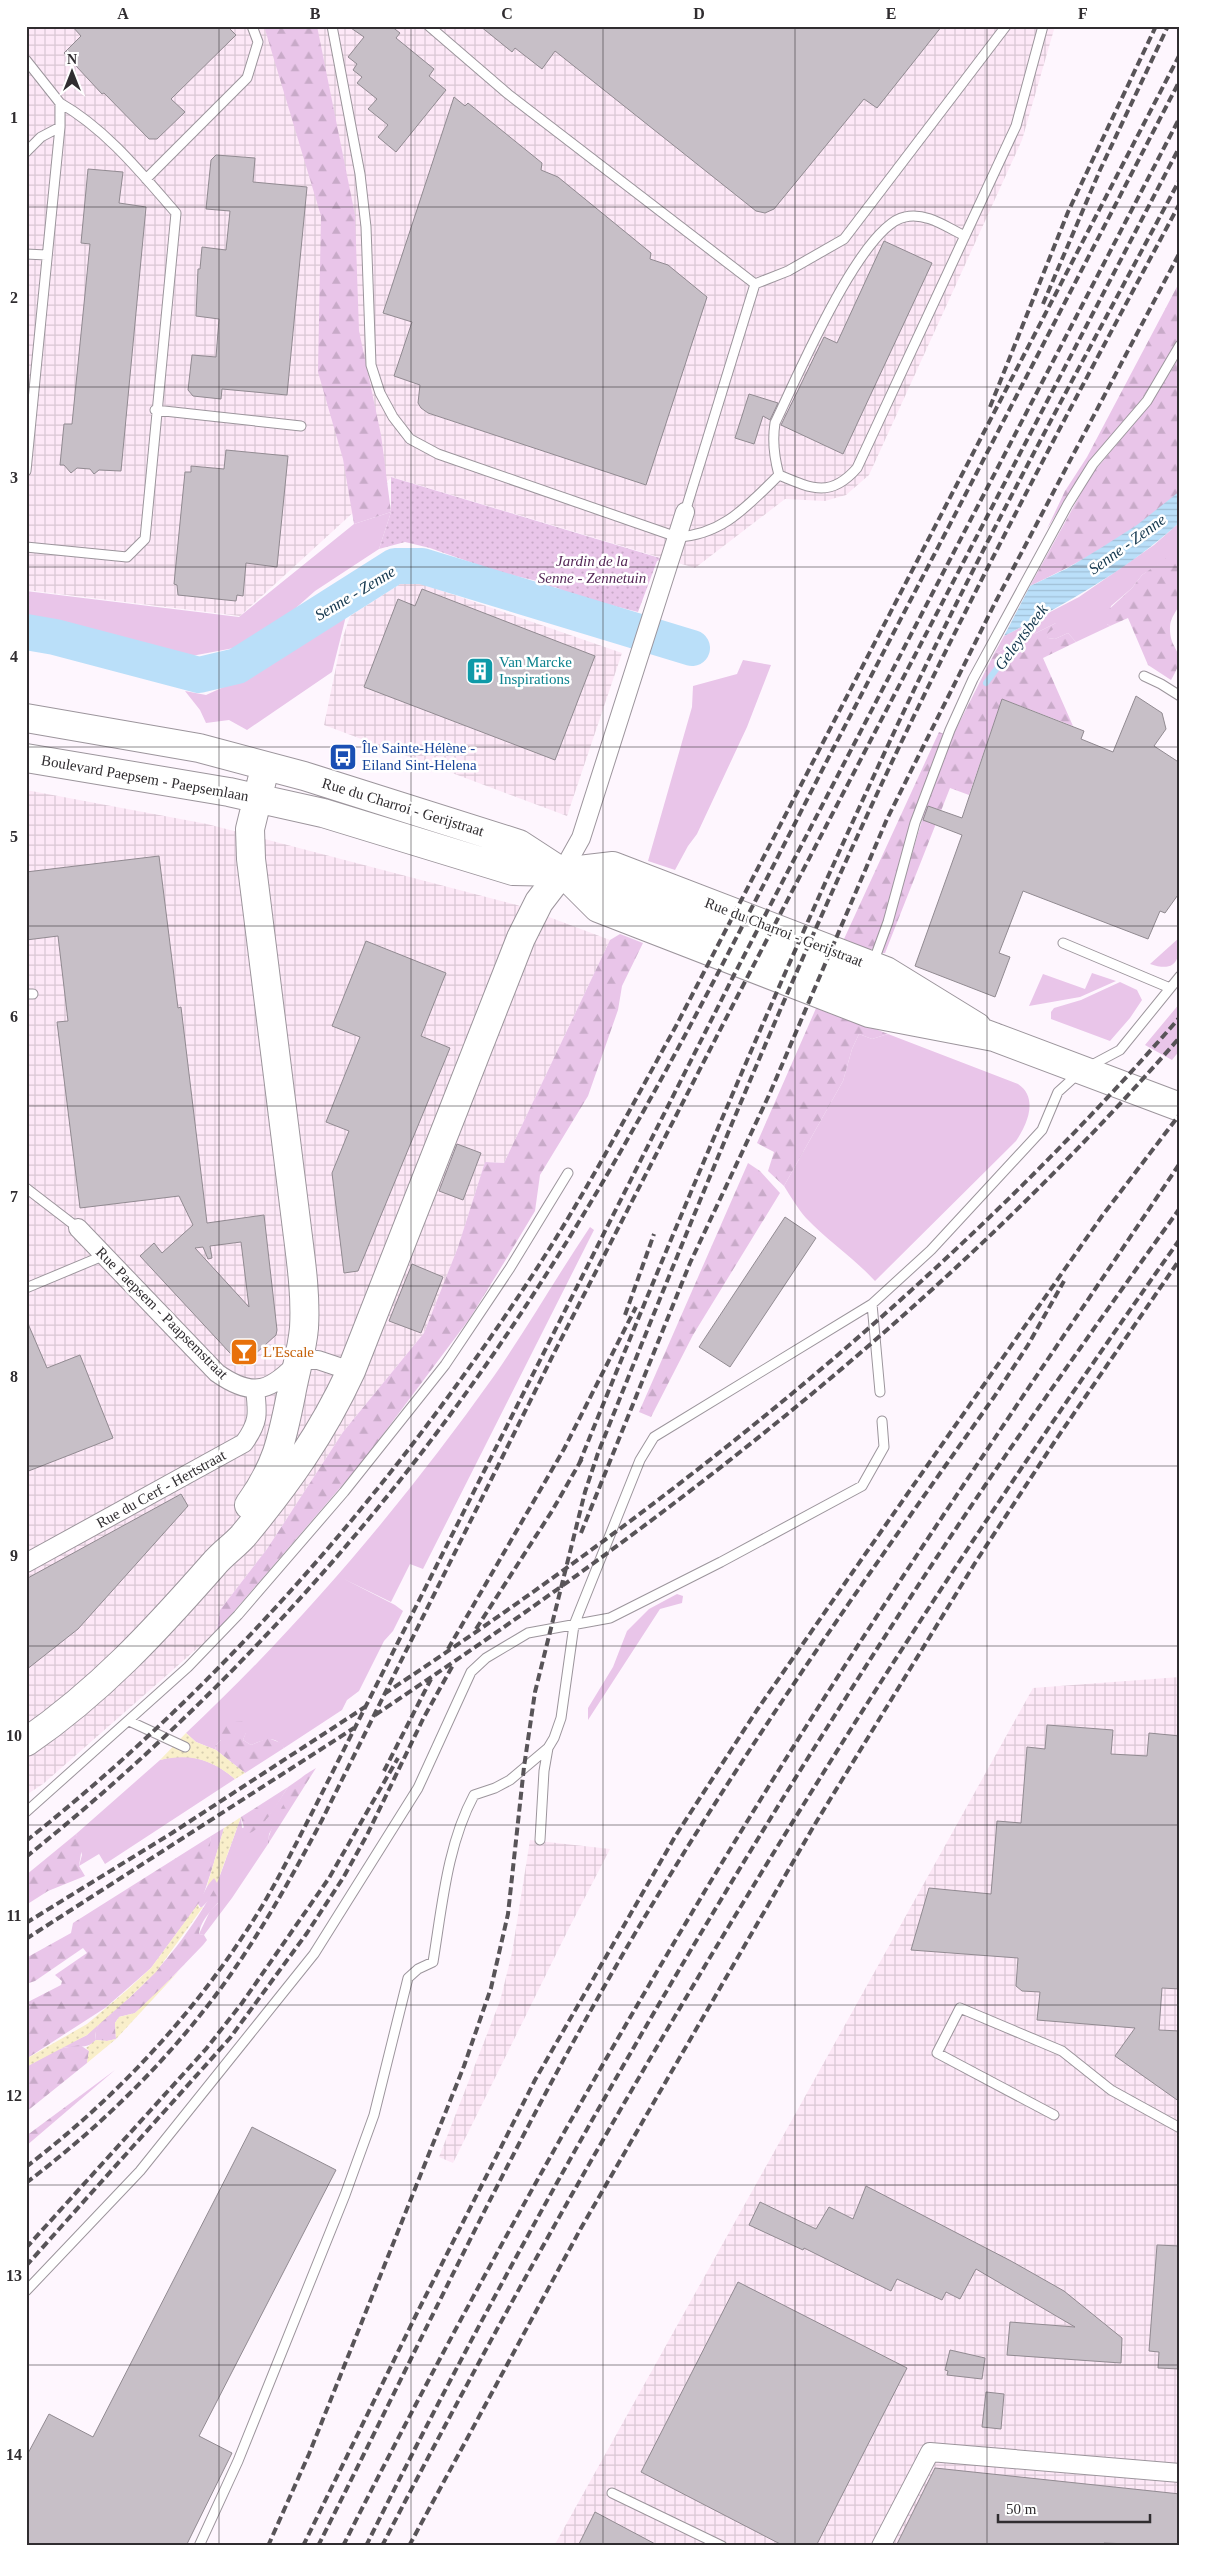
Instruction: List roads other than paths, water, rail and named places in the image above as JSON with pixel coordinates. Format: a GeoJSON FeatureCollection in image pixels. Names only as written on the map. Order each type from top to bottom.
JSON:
{"type":"FeatureCollection","features":[{"type":"Feature","properties":{"kind":"main road"},"geometry":{"type":"LineString","coordinates":[[26,718],[199,748],[266,767]]}},
{"type":"Feature","properties":{"kind":"main road","name":"Boulevard Paepsem - Paepsemlaan"},"geometry":{"type":"LineString","coordinates":[[26,758],[256,798],[266,767]]}},
{"type":"Feature","properties":{"kind":"main road","name":"Rue du Charroi - Gerijstraat"},"geometry":{"type":"LineString","coordinates":[[266,767],[360,793],[520,844],[562,872],[1180,1107]]}},
{"type":"Feature","properties":{"kind":"main road","name":"Rue du Charroi - Gerijstraat"},"geometry":{"type":"LineString","coordinates":[[256,798],[384,830],[513,871],[562,872],[613,866],[886,971],[994,1037]]}},
{"type":"Feature","properties":{"kind":"main road"},"geometry":{"type":"LineString","coordinates":[[214,1563],[229,1532],[255,1497],[277,1457],[285,1430],[300,1360],[304,1327],[303,1280],[251,859],[250,829],[256,798]]}},
{"type":"Feature","properties":{"kind":"main road"},"geometry":{"type":"LineString","coordinates":[[26,1742],[70,1709],[127,1660],[179,1605],[214,1563],[242,1538],[305,1457],[337,1401],[351,1371],[521,938],[539,902],[562,872]]}},
{"type":"Feature","properties":{"kind":"main road","name":"Rue du Charroi - Gerijstraat"},"geometry":{"type":"LineString","coordinates":[[1082,1071],[1142,1082],[1180,1096]]}},
{"type":"Feature","properties":{"kind":"main road","name":"Rue du Charroi - Gerijstraat"},"geometry":{"type":"LineString","coordinates":[[1082,1071],[1123,1104],[1180,1125]]}},
{"type":"Feature","properties":{"kind":"street"},"geometry":{"type":"LineString","coordinates":[[562,872],[581,838],[685,512]]}},
{"type":"Feature","properties":{"kind":"street","name":"Rue Paepsem - Paapsemstraat"},"geometry":{"type":"LineString","coordinates":[[78,1228],[217,1373],[235,1386],[255,1389]]}},
{"type":"Feature","properties":{"kind":"street"},"geometry":{"type":"LineString","coordinates":[[255,1389],[275,1383],[300,1360],[318,1360],[351,1371]]}},
{"type":"Feature","properties":{"kind":"street","name":"Rue du Cerf - Hertstraat"},"geometry":{"type":"LineString","coordinates":[[26,1563],[244,1443],[255,1428],[258,1415],[255,1389]]}},
{"type":"Feature","properties":{"kind":"street"},"geometry":{"type":"LineString","coordinates":[[881,2546],[930,2452],[1180,2472]]}},
{"type":"Feature","properties":{"kind":"lane"},"geometry":{"type":"LineString","coordinates":[[146,179],[247,78],[258,42],[252,26]]}},
{"type":"Feature","properties":{"kind":"lane"},"geometry":{"type":"LineString","coordinates":[[332,26],[360,174],[366,227],[371,365],[380,393],[393,417],[410,439],[438,454],[677,537],[696,536],[737,514],[779,475]]}},
{"type":"Feature","properties":{"kind":"lane"},"geometry":{"type":"LineString","coordinates":[[429,26],[508,94],[755,284]]}},
{"type":"Feature","properties":{"kind":"lane"},"geometry":{"type":"LineString","coordinates":[[755,284],[788,271],[844,239],[1006,26]]}},
{"type":"Feature","properties":{"kind":"lane"},"geometry":{"type":"LineString","coordinates":[[779,475],[807,487],[826,488],[845,482],[857,468],[1016,126],[1043,26]]}},
{"type":"Feature","properties":{"kind":"lane"},"geometry":{"type":"LineString","coordinates":[[26,60],[43,79],[60,103],[83,116],[146,179],[176,213],[155,410],[145,539],[127,557],[26,548]]}},
{"type":"Feature","properties":{"kind":"lane"},"geometry":{"type":"LineString","coordinates":[[26,471],[60,127],[60,103]]}},
{"type":"Feature","properties":{"kind":"lane"},"geometry":{"type":"LineString","coordinates":[[26,152],[41,137],[60,127]]}},
{"type":"Feature","properties":{"kind":"lane"},"geometry":{"type":"LineString","coordinates":[[779,475],[774,458],[772,438],[775,423],[831,306],[866,252],[888,224],[902,217],[914,215],[929,218],[965,236]]}},
{"type":"Feature","properties":{"kind":"lane"},"geometry":{"type":"LineString","coordinates":[[26,254],[46,255]]}},
{"type":"Feature","properties":{"kind":"lane"},"geometry":{"type":"LineString","coordinates":[[685,512],[755,284]]}},
{"type":"Feature","properties":{"kind":"lane"},"geometry":{"type":"LineString","coordinates":[[872,966],[888,922],[924,798],[950,730],[973,679],[1068,504],[1093,464],[1147,401],[1180,345]]}},
{"type":"Feature","properties":{"kind":"lane"},"geometry":{"type":"LineString","coordinates":[[155,410],[301,426]]}},
{"type":"Feature","properties":{"kind":"lane"},"geometry":{"type":"LineString","coordinates":[[1144,676],[1162,684],[1180,696]]}},
{"type":"Feature","properties":{"kind":"lane"},"geometry":{"type":"LineString","coordinates":[[1063,943],[1170,988]]}},
{"type":"Feature","properties":{"kind":"lane"},"geometry":{"type":"LineString","coordinates":[[540,1840],[544,1771],[548,1748],[561,1718],[574,1625],[640,1460],[654,1437],[872,1304],[931,1250],[1042,1130],[1058,1092],[1082,1071],[1120,1050],[1180,976]]}},
{"type":"Feature","properties":{"kind":"lane"},"geometry":{"type":"LineString","coordinates":[[26,1812],[129,1721],[238,1616],[394,1432],[445,1365],[510,1268],[568,1172]]}},
{"type":"Feature","properties":{"kind":"lane"},"geometry":{"type":"LineString","coordinates":[[26,1188],[78,1228]]}},
{"type":"Feature","properties":{"kind":"lane"},"geometry":{"type":"LineString","coordinates":[[26,1288],[105,1255]]}},
{"type":"Feature","properties":{"kind":"lane"},"geometry":{"type":"LineString","coordinates":[[872,1304],[880,1392]]}},
{"type":"Feature","properties":{"kind":"lane"},"geometry":{"type":"LineString","coordinates":[[26,2291],[140,2171],[314,1954],[418,1788],[471,1672],[486,1658],[528,1633],[610,1618],[721,1562],[862,1486],[884,1447],[882,1421]]}},
{"type":"Feature","properties":{"kind":"lane"},"geometry":{"type":"LineString","coordinates":[[129,1721],[185,1747]]}},
{"type":"Feature","properties":{"kind":"lane"},"geometry":{"type":"LineString","coordinates":[[198,2546],[238,2461],[345,2195],[374,2115],[408,1978],[433,1962],[452,1856],[466,1810],[474,1795],[495,1788],[510,1780],[548,1748]]}},
{"type":"Feature","properties":{"kind":"lane"},"geometry":{"type":"LineString","coordinates":[[1054,2115],[937,2053],[960,2008],[1062,2051],[1111,2090],[1180,2128]]}},
{"type":"Feature","properties":{"kind":"lane"},"geometry":{"type":"LineString","coordinates":[[612,2493],[722,2546]]}},
{"type":"Feature","properties":{"kind":"water"},"geometry":{"type":"Polygon","coordinates":[[[1180,491],[1180,522],[1160,539],[1096,585],[1004,636],[1030,586],[1068,568],[1104,546],[1137,525],[1180,491]]]}},
{"type":"Feature","properties":{"kind":"waterway","name":"Senne - Zenne"},"geometry":{"type":"LineString","coordinates":[[26,632],[55,637],[199,675],[237,666],[395,566],[422,566],[692,648]]}},
{"type":"Feature","properties":{"kind":"waterway","name":"Geleytsbeek"},"geometry":{"type":"LineString","coordinates":[[986,683],[1036,616]]}},
{"type":"Feature","properties":{"kind":"railway"},"geometry":{"type":"LineString","coordinates":[[990,407],[1068,212],[1156,26]]}},
{"type":"Feature","properties":{"kind":"railway"},"geometry":{"type":"LineString","coordinates":[[1043,304],[1100,170],[1168,26]]}},
{"type":"Feature","properties":{"kind":"railway"},"geometry":{"type":"LineString","coordinates":[[26,1841],[98,1781],[168,1717],[235,1651],[299,1581],[360,1510],[419,1436],[475,1360],[528,1282],[586,1188],[676,1026],[1180,54]]}},
{"type":"Feature","properties":{"kind":"railway"},"geometry":{"type":"LineString","coordinates":[[26,1857],[100,1795],[172,1730],[241,1662],[307,1591],[370,1518],[430,1442],[487,1364],[540,1284],[620,1153],[694,1019],[1180,80]]}},
{"type":"Feature","properties":{"kind":"railway"},"geometry":{"type":"LineString","coordinates":[[26,2167],[58,2142],[118,2088],[146,2059],[198,1998],[222,1966],[255,1918],[273,1887],[734,975],[1180,117]]}},
{"type":"Feature","properties":{"kind":"railway"},"geometry":{"type":"LineString","coordinates":[[26,2183],[83,2137],[162,2060],[209,2004],[231,1974],[256,1937],[290,1879],[322,1820],[555,1351],[1180,146]]}},
{"type":"Feature","properties":{"kind":"railway"},"geometry":{"type":"LineString","coordinates":[[579,1464],[653,1282],[730,1101],[808,921],[889,743],[994,529],[1180,179]]}},
{"type":"Feature","properties":{"kind":"railway"},"geometry":{"type":"LineString","coordinates":[[268,2546],[309,2454],[373,2294],[464,2066],[491,1988],[508,1914],[524,1767],[535,1692],[585,1492],[598,1453],[743,1096],[859,832],[933,676],[1002,540],[1180,203]]}},
{"type":"Feature","properties":{"kind":"railway"},"geometry":{"type":"LineString","coordinates":[[581,1533],[690,1263],[770,1093],[887,819],[996,601],[1180,252]]}},
{"type":"Feature","properties":{"kind":"railway"},"geometry":{"type":"LineString","coordinates":[[384,1694],[493,1620],[599,1544],[704,1465],[805,1382],[904,1297],[1000,1207],[1092,1114],[1180,1017]]}},
{"type":"Feature","properties":{"kind":"railway"},"geometry":{"type":"LineString","coordinates":[[375,1715],[593,1564],[698,1485],[801,1403],[900,1318],[997,1229],[1090,1136],[1180,1037]]}},
{"type":"Feature","properties":{"kind":"railway"},"geometry":{"type":"LineString","coordinates":[[303,2546],[417,2313],[535,2080],[676,1835],[757,1710],[852,1573],[1102,1216],[1180,1114]]}},
{"type":"Feature","properties":{"kind":"railway"},"geometry":{"type":"LineString","coordinates":[[343,2546],[493,2260],[598,2072],[708,1886],[865,1635],[1180,1163]]}},
{"type":"Feature","properties":{"kind":"railway"},"geometry":{"type":"LineString","coordinates":[[366,2546],[477,2329],[595,2115],[782,1799],[968,1510],[1180,1208]]}},
{"type":"Feature","properties":{"kind":"railway"},"geometry":{"type":"LineString","coordinates":[[625,1315],[654,1234]]}},
{"type":"Feature","properties":{"kind":"railway"},"geometry":{"type":"LineString","coordinates":[[382,2546],[471,2377],[564,2209],[659,2043],[758,1879],[859,1716],[963,1555],[1070,1396],[1180,1239]]}},
{"type":"Feature","properties":{"kind":"railway"},"geometry":{"type":"LineString","coordinates":[[409,2546],[581,2228],[815,1824],[975,1563],[1055,1441],[1180,1259]]}},
{"type":"Feature","properties":{"kind":"railway"},"geometry":{"type":"LineString","coordinates":[[318,2546],[461,2257],[535,2114],[612,1973],[656,1898],[701,1825],[796,1680],[994,1397],[1028,1345],[1064,1281]]}},
{"type":"Feature","properties":{"kind":"railway"},"geometry":{"type":"LineString","coordinates":[[448,1649],[564,1449],[636,1307]]}},
{"type":"Feature","properties":{"kind":"railway"},"geometry":{"type":"LineString","coordinates":[[476,1629],[552,1511],[583,1457]]}},
{"type":"Feature","properties":{"kind":"railway"},"geometry":{"type":"LineString","coordinates":[[26,2266],[230,2038],[307,1933],[343,1878],[367,1835],[424,1717],[453,1665]]}},
{"type":"Feature","properties":{"kind":"railway"},"geometry":{"type":"LineString","coordinates":[[384,1771],[431,1679]]}},
{"type":"Feature","properties":{"kind":"railway"},"geometry":{"type":"LineString","coordinates":[[26,1923],[172,1833],[365,1707]]}},
{"type":"Feature","properties":{"kind":"railway"},"geometry":{"type":"LineString","coordinates":[[26,1939],[354,1728]]}},
{"type":"Feature","properties":{"kind":"railway"},"geometry":{"type":"LineString","coordinates":[[26,2248],[206,2049],[242,2003],[329,1878],[398,1758]]}},
{"type":"Feature","properties":{"kind":"place","name":"Van Marcke Inspirations"},"geometry":{"type":"Point","coordinates":[480,671]}},
{"type":"Feature","properties":{"kind":"place","name":"Île Sainte-Hélène - Eiland Sint-Helena"},"geometry":{"type":"Point","coordinates":[343,757]}},
{"type":"Feature","properties":{"kind":"place","name":"L'Escale"},"geometry":{"type":"Point","coordinates":[244,1352]}},
{"type":"Feature","properties":{"kind":"park label","name":"Jardin de la Senne - Zennetuin"},"geometry":{"type":"Point","coordinates":[592,570]}}]}
